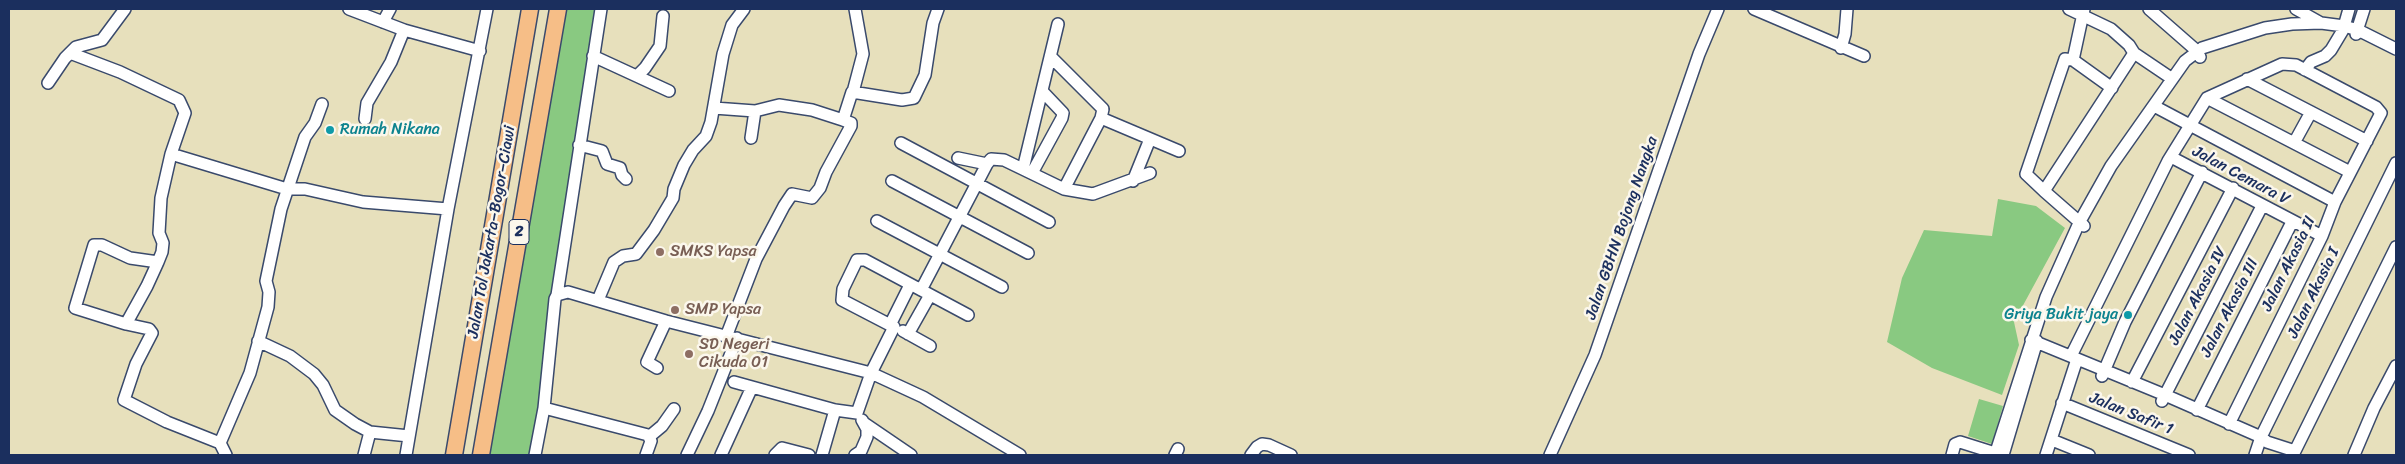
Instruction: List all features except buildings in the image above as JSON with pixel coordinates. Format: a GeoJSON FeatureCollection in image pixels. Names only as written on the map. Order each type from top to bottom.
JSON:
{"type":"FeatureCollection","features":[{"type":"Feature","properties":{"kind":"highway","name":"Jalan Tol Jakarta–Bogor–Ciawi"},"geometry":{"type":"LineString","coordinates":[[454,455],[530,9]]}},
{"type":"Feature","properties":{"kind":"highway","name":"Jalan Tol Jakarta–Bogor–Ciawi"},"geometry":{"type":"LineString","coordinates":[[481,455],[558,9]]}},
{"type":"Feature","properties":{"kind":"street"},"geometry":{"type":"LineString","coordinates":[[48,83],[70,53],[79,45],[102,40],[125,9]]}},
{"type":"Feature","properties":{"kind":"street"},"geometry":{"type":"LineString","coordinates":[[349,9],[404,30],[480,51]]}},
{"type":"Feature","properties":{"kind":"street"},"geometry":{"type":"LineString","coordinates":[[384,22],[390,9]]}},
{"type":"Feature","properties":{"kind":"street"},"geometry":{"type":"LineString","coordinates":[[406,455],[448,209],[488,9]]}},
{"type":"Feature","properties":{"kind":"street"},"geometry":{"type":"LineString","coordinates":[[535,455],[544,408],[557,294],[601,9]]}},
{"type":"Feature","properties":{"kind":"street"},"geometry":{"type":"LineString","coordinates":[[598,300],[614,262],[623,256],[636,254],[654,230],[673,198],[674,189],[684,165],[693,150],[706,136],[714,108],[723,54],[732,25],[744,9]]}},
{"type":"Feature","properties":{"kind":"street"},"geometry":{"type":"LineString","coordinates":[[843,120],[863,54],[855,9]]}},
{"type":"Feature","properties":{"kind":"street"},"geometry":{"type":"LineString","coordinates":[[853,92],[902,100],[914,98],[924,75],[933,23],[938,9]]}},
{"type":"Feature","properties":{"kind":"street","name":"Jalan GBHN Bojong Nangka"},"geometry":{"type":"LineString","coordinates":[[1550,455],[1595,355],[1699,54],[1718,9]]}},
{"type":"Feature","properties":{"kind":"street"},"geometry":{"type":"LineString","coordinates":[[1754,9],[1841,48],[1864,56]]}},
{"type":"Feature","properties":{"kind":"street"},"geometry":{"type":"LineString","coordinates":[[1841,48],[1845,34],[1847,9]]}},
{"type":"Feature","properties":{"kind":"street"},"geometry":{"type":"LineString","coordinates":[[2069,9],[2083,12],[2111,29],[2129,45],[2134,53],[2171,78]]}},
{"type":"Feature","properties":{"kind":"street"},"geometry":{"type":"LineString","coordinates":[[2149,9],[2180,32]]}},
{"type":"Feature","properties":{"kind":"street"},"geometry":{"type":"LineString","coordinates":[[2158,9],[2202,52]]}},
{"type":"Feature","properties":{"kind":"street"},"geometry":{"type":"LineString","coordinates":[[2299,9],[2322,25]]}},
{"type":"Feature","properties":{"kind":"street"},"geometry":{"type":"LineString","coordinates":[[2046,455],[2052,440],[2074,360],[2171,157],[2208,98],[2285,63],[2292,63],[2305,70],[2311,62],[2328,54],[2343,28],[2350,9]]}},
{"type":"Feature","properties":{"kind":"street"},"geometry":{"type":"LineString","coordinates":[[2357,32],[2364,9]]}},
{"type":"Feature","properties":{"kind":"street"},"geometry":{"type":"LineString","coordinates":[[2073,60],[2083,12]]}},
{"type":"Feature","properties":{"kind":"street"},"geometry":{"type":"LineString","coordinates":[[637,76],[660,46],[664,16]]}},
{"type":"Feature","properties":{"kind":"street"},"geometry":{"type":"LineString","coordinates":[[1028,171],[1058,24]]}},
{"type":"Feature","properties":{"kind":"street"},"geometry":{"type":"LineString","coordinates":[[2157,107],[2171,78],[2186,61],[2202,52],[2267,34],[2322,25],[2357,32],[2396,49]]}},
{"type":"Feature","properties":{"kind":"street"},"geometry":{"type":"LineString","coordinates":[[365,120],[367,103],[392,62],[404,30]]}},
{"type":"Feature","properties":{"kind":"street"},"geometry":{"type":"LineString","coordinates":[[2357,32],[2396,55]]}},
{"type":"Feature","properties":{"kind":"street"},"geometry":{"type":"LineString","coordinates":[[1952,455],[1955,444],[1960,442],[1998,454],[2033,345],[2046,297],[2111,166],[2202,52]]}},
{"type":"Feature","properties":{"kind":"street"},"geometry":{"type":"LineString","coordinates":[[70,53],[120,72],[179,100],[185,113],[171,154],[162,198],[159,233],[163,243],[158,262],[126,324]]}},
{"type":"Feature","properties":{"kind":"street"},"geometry":{"type":"LineString","coordinates":[[2044,191],[2134,53]]}},
{"type":"Feature","properties":{"kind":"street"},"geometry":{"type":"LineString","coordinates":[[593,56],[669,91]]}},
{"type":"Feature","properties":{"kind":"street"},"geometry":{"type":"LineString","coordinates":[[1051,57],[1101,105],[1104,113],[1064,190]]}},
{"type":"Feature","properties":{"kind":"street"},"geometry":{"type":"LineString","coordinates":[[2083,225],[2026,174],[2065,59],[2073,60],[2112,88]]}},
{"type":"Feature","properties":{"kind":"street","name":"Jalan Akasia II"},"geometry":{"type":"LineString","coordinates":[[2229,424],[2322,236],[2335,202],[2381,113],[2379,108],[2305,70]]}},
{"type":"Feature","properties":{"kind":"street"},"geometry":{"type":"LineString","coordinates":[[2247,79],[2367,141]]}},
{"type":"Feature","properties":{"kind":"street"},"geometry":{"type":"LineString","coordinates":[[1028,171],[1062,118],[1063,113],[1043,92]]}},
{"type":"Feature","properties":{"kind":"street"},"geometry":{"type":"LineString","coordinates":[[2208,98],[2350,172]]}},
{"type":"Feature","properties":{"kind":"street"},"geometry":{"type":"LineString","coordinates":[[220,444],[250,373],[268,307],[269,292],[266,281],[272,247],[287,190],[305,136],[315,123],[322,104]]}},
{"type":"Feature","properties":{"kind":"street"},"geometry":{"type":"LineString","coordinates":[[687,455],[708,411],[756,259],[792,194],[812,198],[816,196],[851,126],[851,123],[812,110],[779,105],[755,111],[714,108]]}},
{"type":"Feature","properties":{"kind":"street"},"geometry":{"type":"LineString","coordinates":[[2157,107],[2189,126],[2335,202]]}},
{"type":"Feature","properties":{"kind":"street"},"geometry":{"type":"LineString","coordinates":[[750,138],[755,111]]}},
{"type":"Feature","properties":{"kind":"street"},"geometry":{"type":"LineString","coordinates":[[2294,143],[2311,112]]}},
{"type":"Feature","properties":{"kind":"street"},"geometry":{"type":"LineString","coordinates":[[1101,118],[1179,151]]}},
{"type":"Feature","properties":{"kind":"street"},"geometry":{"type":"LineString","coordinates":[[1133,181],[1150,139]]}},
{"type":"Feature","properties":{"kind":"street"},"geometry":{"type":"LineString","coordinates":[[901,143],[1049,222]]}},
{"type":"Feature","properties":{"kind":"street"},"geometry":{"type":"LineString","coordinates":[[579,145],[602,151],[607,164],[620,168],[626,180]]}},
{"type":"Feature","properties":{"kind":"street"},"geometry":{"type":"LineString","coordinates":[[171,154],[287,190],[305,189],[363,202],[448,209]]}},
{"type":"Feature","properties":{"kind":"street","name":"Jalan Cemara V"},"geometry":{"type":"LineString","coordinates":[[2171,157],[2233,188],[2292,222],[2322,236]]}},
{"type":"Feature","properties":{"kind":"street"},"geometry":{"type":"LineString","coordinates":[[958,158],[987,164]]}},
{"type":"Feature","properties":{"kind":"street"},"geometry":{"type":"LineString","coordinates":[[857,413],[892,326],[921,290],[987,164],[992,159],[999,158],[1064,190],[1094,194],[1133,181],[1150,173]]}},
{"type":"Feature","properties":{"kind":"street","name":"Jalan Akasia I"},"geometry":{"type":"LineString","coordinates":[[2255,455],[2396,163]]}},
{"type":"Feature","properties":{"kind":"street"},"geometry":{"type":"LineString","coordinates":[[2103,373],[2125,322],[2202,172]]}},
{"type":"Feature","properties":{"kind":"street"},"geometry":{"type":"LineString","coordinates":[[892,181],[1028,254]]}},
{"type":"Feature","properties":{"kind":"street","name":"Jalan Akasia IV"},"geometry":{"type":"LineString","coordinates":[[2132,382],[2233,188]]}},
{"type":"Feature","properties":{"kind":"street","name":"Jalan Akasia IV"},"geometry":{"type":"LineString","coordinates":[[2164,398],[2262,206]]}},
{"type":"Feature","properties":{"kind":"street"},"geometry":{"type":"LineString","coordinates":[[877,221],[1002,287]]}},
{"type":"Feature","properties":{"kind":"street","name":"Jalan Akasia III"},"geometry":{"type":"LineString","coordinates":[[2197,410],[2292,222]]}},
{"type":"Feature","properties":{"kind":"street"},"geometry":{"type":"LineString","coordinates":[[158,262],[130,258],[102,245],[92,246],[75,308],[126,324],[150,329],[152,333],[136,364],[124,400],[166,422],[220,444],[226,455]]}},
{"type":"Feature","properties":{"kind":"street"},"geometry":{"type":"LineString","coordinates":[[2033,345],[2074,360],[2263,441],[2300,453],[2396,247]]}},
{"type":"Feature","properties":{"kind":"street"},"geometry":{"type":"LineString","coordinates":[[930,346],[842,300],[843,290],[855,262],[865,260],[968,315]]}},
{"type":"Feature","properties":{"kind":"street"},"geometry":{"type":"LineString","coordinates":[[908,334],[921,290]]}},
{"type":"Feature","properties":{"kind":"street"},"geometry":{"type":"LineString","coordinates":[[557,294],[573,293],[666,322],[872,373],[923,397],[1020,455]]}},
{"type":"Feature","properties":{"kind":"street"},"geometry":{"type":"LineString","coordinates":[[657,368],[647,362],[666,322]]}},
{"type":"Feature","properties":{"kind":"street"},"geometry":{"type":"LineString","coordinates":[[258,341],[290,356],[314,374],[323,385],[335,410],[370,432],[409,436]]}},
{"type":"Feature","properties":{"kind":"street"},"geometry":{"type":"LineString","coordinates":[[2354,455],[2374,408],[2396,366]]}},
{"type":"Feature","properties":{"kind":"street"},"geometry":{"type":"LineString","coordinates":[[2103,373],[2132,382],[2164,398],[2229,424],[2263,441]]}},
{"type":"Feature","properties":{"kind":"street"},"geometry":{"type":"LineString","coordinates":[[734,382],[835,410],[857,413],[864,423],[910,455]]}},
{"type":"Feature","properties":{"kind":"street"},"geometry":{"type":"LineString","coordinates":[[721,455],[752,387]]}},
{"type":"Feature","properties":{"kind":"street","name":"Jalan Safir 1"},"geometry":{"type":"LineString","coordinates":[[2062,403],[2189,455]]}},
{"type":"Feature","properties":{"kind":"street"},"geometry":{"type":"LineString","coordinates":[[544,408],[650,436]]}},
{"type":"Feature","properties":{"kind":"street"},"geometry":{"type":"LineString","coordinates":[[650,436],[662,426],[674,410]]}},
{"type":"Feature","properties":{"kind":"street"},"geometry":{"type":"LineString","coordinates":[[822,455],[835,410]]}},
{"type":"Feature","properties":{"kind":"street"},"geometry":{"type":"LineString","coordinates":[[855,455],[861,450],[867,436],[864,423]]}},
{"type":"Feature","properties":{"kind":"street"},"geometry":{"type":"LineString","coordinates":[[364,455],[370,432]]}},
{"type":"Feature","properties":{"kind":"street"},"geometry":{"type":"LineString","coordinates":[[646,455],[651,443],[650,436]]}},
{"type":"Feature","properties":{"kind":"street"},"geometry":{"type":"LineString","coordinates":[[2052,440],[2089,455]]}},
{"type":"Feature","properties":{"kind":"street"},"geometry":{"type":"LineString","coordinates":[[1251,455],[1262,444],[1269,445],[1291,455]]}},
{"type":"Feature","properties":{"kind":"street"},"geometry":{"type":"LineString","coordinates":[[775,455],[782,448],[809,455]]}},
{"type":"Feature","properties":{"kind":"green space"},"geometry":{"type":"Polygon","coordinates":[[[558,9],[605,9],[535,455],[481,455],[558,9]]]}},
{"type":"Feature","properties":{"kind":"green space"},"geometry":{"type":"Polygon","coordinates":[[[1998,199],[2036,206],[2065,228],[2014,322],[2019,345],[2002,395],[1932,368],[1887,342],[1902,278],[1924,230],[1992,236],[1998,199]]]}},
{"type":"Feature","properties":{"kind":"green space"},"geometry":{"type":"Polygon","coordinates":[[[1979,399],[2003,406],[1992,444],[1968,436],[1979,399]]]}},
{"type":"Feature","properties":{"kind":"place","name":"Rumah Nikana"},"geometry":{"type":"Point","coordinates":[330,130]}},
{"type":"Feature","properties":{"kind":"place","name":"SMKS Yapsa"},"geometry":{"type":"Point","coordinates":[660,252]}},
{"type":"Feature","properties":{"kind":"place","name":"SMP Yapsa"},"geometry":{"type":"Point","coordinates":[675,310]}},
{"type":"Feature","properties":{"kind":"place","name":"Griya Bukit jaya"},"geometry":{"type":"Point","coordinates":[2128,315]}},
{"type":"Feature","properties":{"kind":"place","name":"SD Negeri Cikuda 01"},"geometry":{"type":"Point","coordinates":[689,354]}}]}
